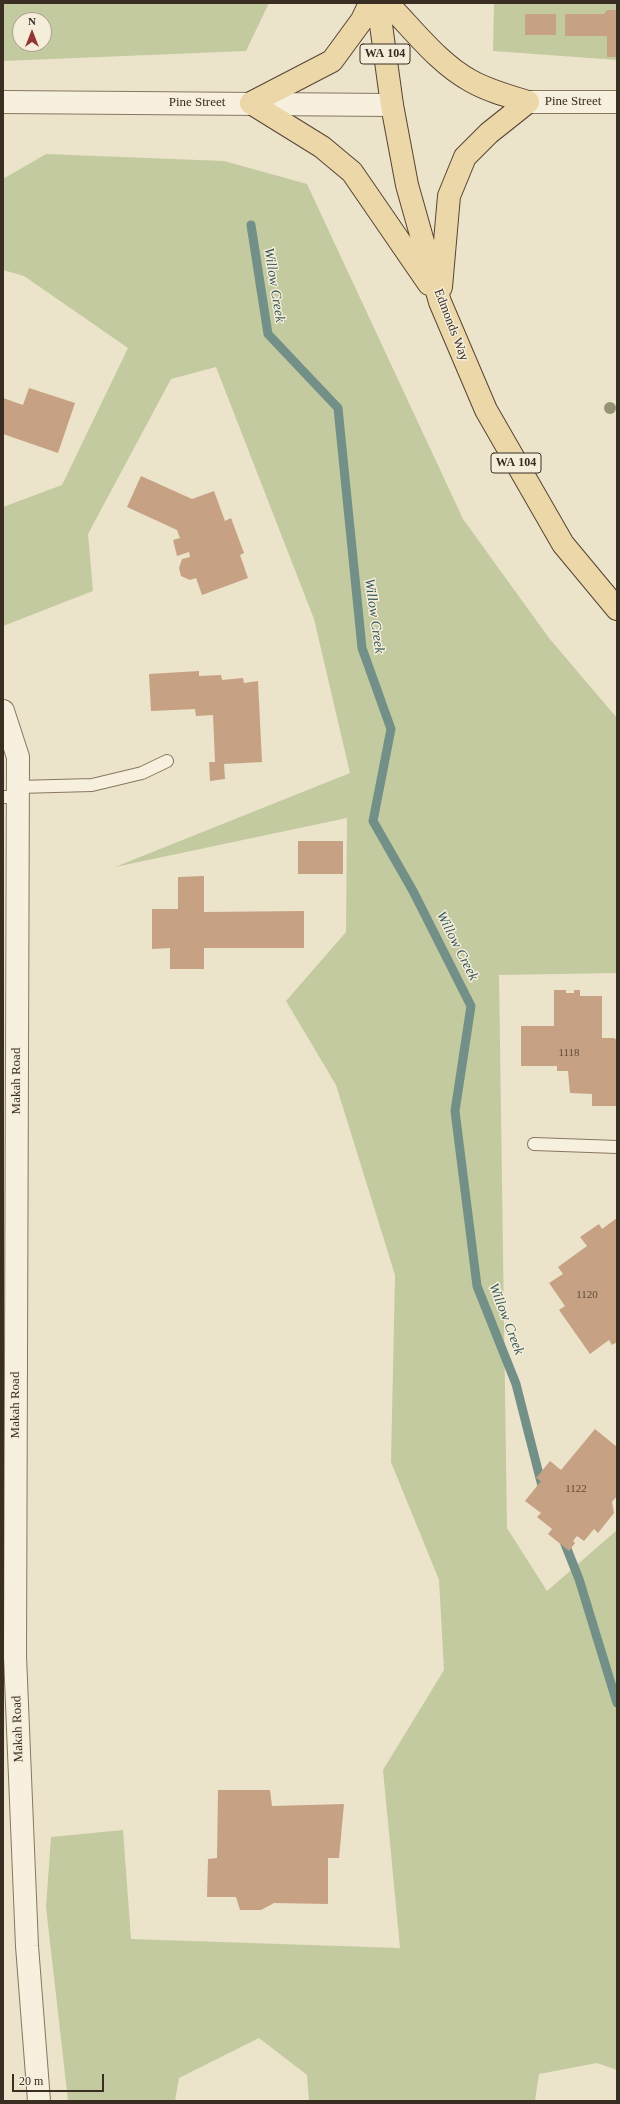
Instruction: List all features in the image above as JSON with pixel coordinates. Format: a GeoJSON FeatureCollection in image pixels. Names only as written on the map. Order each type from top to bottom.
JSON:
{"type":"FeatureCollection","features":[{"type":"Feature","properties":{"kind":"main road"},"geometry":{"type":"LineString","coordinates":[[251,103],[332,61],[362,20],[370,3]]}},
{"type":"Feature","properties":{"kind":"main road","name":"Edmonds Way"},"geometry":{"type":"LineString","coordinates":[[378,3],[392,105],[408,185],[440,302],[486,410],[563,544],[617,609]]}},
{"type":"Feature","properties":{"kind":"main road"},"geometry":{"type":"LineString","coordinates":[[388,3],[437,54],[469,80],[491,91],[528,102]]}},
{"type":"Feature","properties":{"kind":"main road"},"geometry":{"type":"LineString","coordinates":[[440,302],[449,196],[465,157],[489,133],[528,102]]}},
{"type":"Feature","properties":{"kind":"main road"},"geometry":{"type":"LineString","coordinates":[[251,103],[322,147],[352,172],[440,302]]}},
{"type":"Feature","properties":{"kind":"street","name":"Pine Street"},"geometry":{"type":"LineString","coordinates":[[3,102],[392,105]]}},
{"type":"Feature","properties":{"kind":"street","name":"Pine Street"},"geometry":{"type":"LineString","coordinates":[[528,102],[617,102]]}},
{"type":"Feature","properties":{"kind":"street","name":"Makah Road"},"geometry":{"type":"LineString","coordinates":[[3,711],[18,757],[13,794],[10,902],[9,1656],[26,1946],[39,2101]]}},
{"type":"Feature","properties":{"kind":"lane"},"geometry":{"type":"LineString","coordinates":[[13,794],[92,785],[142,773],[167,761]]}},
{"type":"Feature","properties":{"kind":"lane"},"geometry":{"type":"LineString","coordinates":[[534,1144],[617,1147]]}},
{"type":"Feature","properties":{"kind":"green space"},"geometry":{"type":"Polygon","coordinates":[[[3,3],[269,3],[246,51],[3,61],[3,3]]]}},
{"type":"Feature","properties":{"kind":"green space"},"geometry":{"type":"Polygon","coordinates":[[[494,3],[617,3],[617,60],[493,51],[494,3]]]}},
{"type":"Feature","properties":{"kind":"green space"},"geometry":{"type":"Polygon","coordinates":[[[46,154],[224,161],[307,184],[463,519],[549,638],[617,718],[617,973],[499,975],[507,1528],[547,1591],[617,1530],[617,2070],[597,2063],[539,2074],[535,2101],[309,2101],[307,2075],[259,2038],[179,2078],[175,2101],[68,2101],[46,1907],[51,1837],[123,1830],[131,1939],[400,1948],[383,1770],[444,1670],[439,1580],[391,1462],[395,1275],[336,1085],[286,1001],[346,932],[347,818],[115,867],[350,773],[314,619],[216,367],[171,379],[88,534],[93,591],[3,626],[3,507],[62,485],[128,348],[24,276],[3,270],[3,179],[46,154]]]}},
{"type":"Feature","properties":{"kind":"building"},"geometry":{"type":"Polygon","coordinates":[[[607,10],[617,10],[617,57],[607,57],[607,36],[565,36],[565,14],[604,14],[607,10]]]}},
{"type":"Feature","properties":{"kind":"building"},"geometry":{"type":"Polygon","coordinates":[[[525,14],[556,14],[556,35],[525,35],[525,14]]]}},
{"type":"Feature","properties":{"kind":"building"},"geometry":{"type":"Polygon","coordinates":[[[29,388],[75,403],[58,453],[3,434],[3,398],[23,405],[29,388]]]}},
{"type":"Feature","properties":{"kind":"building"},"geometry":{"type":"Polygon","coordinates":[[[141,476],[192,499],[214,491],[225,521],[231,518],[244,553],[240,555],[248,578],[202,595],[196,578],[190,580],[181,576],[179,568],[182,559],[190,557],[189,552],[177,556],[173,540],[180,538],[177,530],[127,507],[141,476]]]}},
{"type":"Feature","properties":{"kind":"building"},"geometry":{"type":"Polygon","coordinates":[[[199,671],[199,676],[221,675],[222,680],[243,678],[244,683],[258,681],[262,762],[224,764],[225,779],[210,781],[209,762],[215,762],[213,715],[196,716],[195,709],[151,711],[149,674],[199,671]]]}},
{"type":"Feature","properties":{"kind":"building"},"geometry":{"type":"Polygon","coordinates":[[[298,841],[343,841],[343,874],[298,874],[298,841]]]}},
{"type":"Feature","properties":{"kind":"building"},"geometry":{"type":"Polygon","coordinates":[[[204,876],[204,912],[304,911],[304,948],[204,948],[204,969],[170,969],[170,948],[152,949],[152,909],[178,909],[178,877],[204,876]]]}},
{"type":"Feature","properties":{"kind":"building"},"geometry":{"type":"Polygon","coordinates":[[[554,990],[566,990],[566,993],[574,993],[574,990],[580,990],[580,996],[602,996],[602,1038],[614,1038],[617,1040],[617,1106],[592,1106],[592,1094],[570,1093],[568,1071],[557,1071],[557,1066],[521,1066],[521,1026],[554,1026],[554,990]]]}},
{"type":"Feature","properties":{"kind":"building"},"geometry":{"type":"Polygon","coordinates":[[[617,1218],[617,1342],[612,1345],[609,1340],[590,1354],[559,1310],[565,1306],[549,1283],[563,1274],[558,1267],[587,1246],[580,1237],[599,1224],[602,1229],[617,1218]]]}},
{"type":"Feature","properties":{"kind":"building"},"geometry":{"type":"Polygon","coordinates":[[[595,1429],[617,1447],[617,1496],[612,1502],[614,1513],[598,1533],[594,1529],[584,1541],[577,1536],[573,1541],[575,1543],[569,1551],[548,1534],[552,1529],[537,1517],[541,1513],[525,1501],[541,1481],[536,1478],[550,1461],[561,1470],[595,1429]]]}},
{"type":"Feature","properties":{"kind":"building"},"geometry":{"type":"Polygon","coordinates":[[[218,1790],[270,1790],[272,1806],[344,1804],[339,1858],[328,1858],[328,1904],[274,1903],[261,1910],[240,1910],[236,1897],[207,1897],[208,1859],[217,1858],[218,1790]]]}},
{"type":"Feature","properties":{"kind":"waterway","name":"Willow Creek"},"geometry":{"type":"LineString","coordinates":[[251,225],[268,334],[338,408],[362,648],[391,729],[373,821],[413,891],[471,1006],[455,1111],[477,1286],[516,1384],[542,1486]]}},
{"type":"Feature","properties":{"kind":"waterway","name":"Willow Creek"},"geometry":{"type":"LineString","coordinates":[[563,1539],[579,1579],[617,1703]]}}]}
